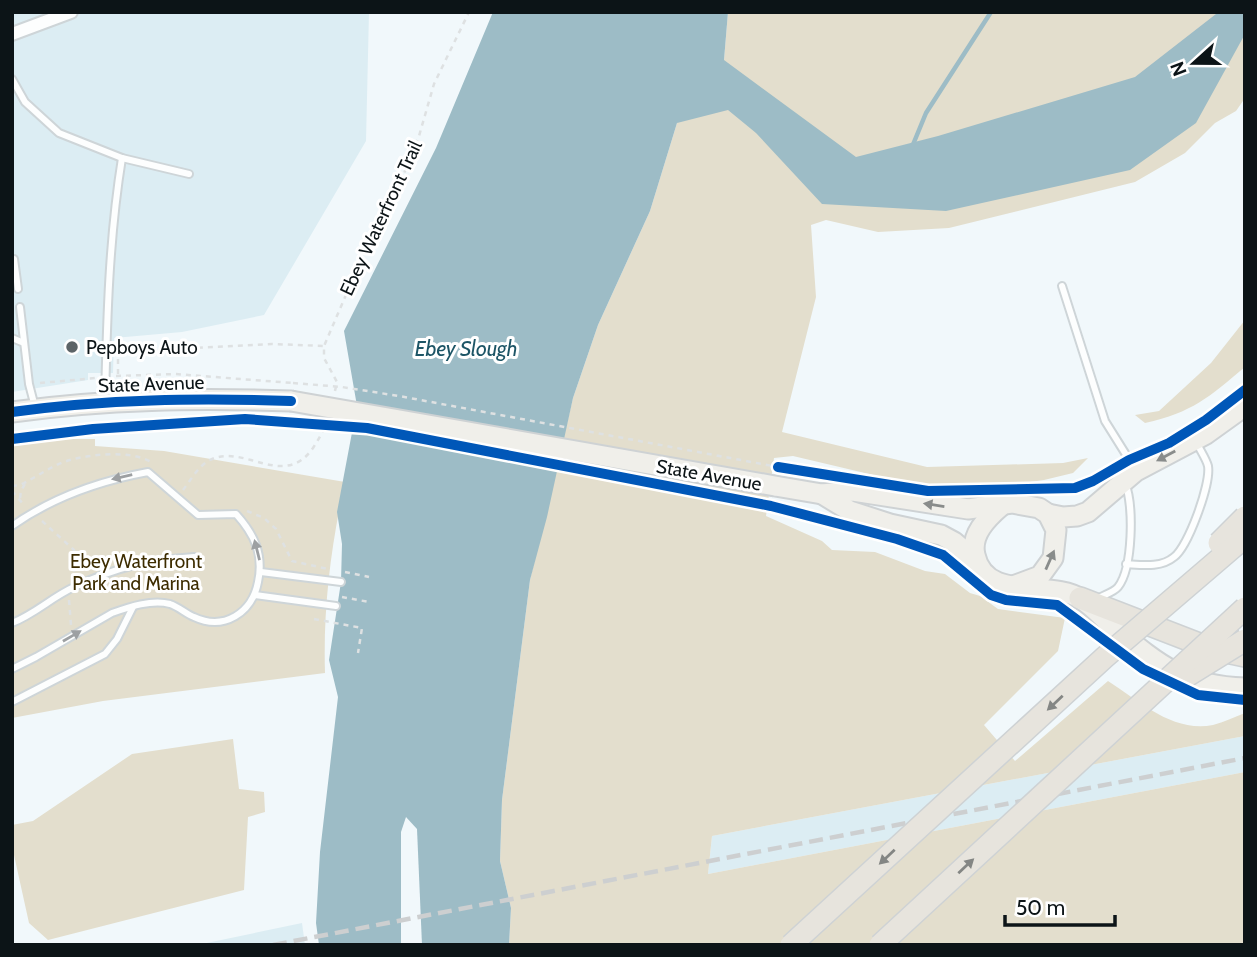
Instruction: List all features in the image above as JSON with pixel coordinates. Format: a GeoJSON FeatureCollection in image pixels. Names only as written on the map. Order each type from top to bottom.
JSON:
{"type":"FeatureCollection","features":[{"type":"Feature","properties":{"kind":"highway"},"geometry":{"type":"LineString","coordinates":[[1105,657],[1245,517]]}},
{"type":"Feature","properties":{"kind":"highway"},"geometry":{"type":"LineString","coordinates":[[791,945],[1105,657],[1245,537]]}},
{"type":"Feature","properties":{"kind":"highway"},"geometry":{"type":"LineString","coordinates":[[1086,600],[1212,649],[1245,656]]}},
{"type":"Feature","properties":{"kind":"highway"},"geometry":{"type":"LineString","coordinates":[[880,945],[1245,608]]}},
{"type":"Feature","properties":{"kind":"highway"},"geometry":{"type":"LineString","coordinates":[[1144,702],[1245,640]]}},
{"type":"Feature","properties":{"kind":"main road","name":"State Avenue"},"geometry":{"type":"LineString","coordinates":[[12,412],[105,401],[292,392],[822,494],[853,491],[968,509],[1002,505]]}},
{"type":"Feature","properties":{"kind":"main road"},"geometry":{"type":"LineString","coordinates":[[1245,406],[1195,440],[1130,476],[1088,512],[1063,517],[1024,504],[1002,505],[981,526],[974,551],[976,561],[990,578],[1000,584],[1058,592],[1086,600],[1115,628],[1170,670],[1189,680],[1220,687],[1245,688]]}},
{"type":"Feature","properties":{"kind":"main road","name":"State Avenue"},"geometry":{"type":"LineString","coordinates":[[822,494],[850,511],[890,524],[941,535],[954,542],[976,561]]}},
{"type":"Feature","properties":{"kind":"main road"},"geometry":{"type":"LineString","coordinates":[[1013,586],[1040,576],[1053,558],[1056,530],[1048,514]]}},
{"type":"Feature","properties":{"kind":"street"},"geometry":{"type":"LineString","coordinates":[[12,34],[71,12]]}},
{"type":"Feature","properties":{"kind":"lane"},"geometry":{"type":"LineString","coordinates":[[12,79],[25,102],[59,132],[122,158],[189,174]]}},
{"type":"Feature","properties":{"kind":"lane"},"geometry":{"type":"LineString","coordinates":[[105,401],[107,294],[122,158]]}},
{"type":"Feature","properties":{"kind":"lane"},"geometry":{"type":"LineString","coordinates":[[14,259],[18,289]]}},
{"type":"Feature","properties":{"kind":"lane"},"geometry":{"type":"LineString","coordinates":[[1062,286],[1105,421],[1130,476],[1131,520],[1126,564],[1118,587],[1086,600]]}},
{"type":"Feature","properties":{"kind":"lane"},"geometry":{"type":"LineString","coordinates":[[20,307],[29,384],[35,409]]}},
{"type":"Feature","properties":{"kind":"lane"},"geometry":{"type":"LineString","coordinates":[[12,338],[24,343]]}},
{"type":"Feature","properties":{"kind":"lane"},"geometry":{"type":"LineString","coordinates":[[1126,564],[1157,565],[1175,557],[1196,522],[1208,466],[1195,440]]}},
{"type":"Feature","properties":{"kind":"lane"},"geometry":{"type":"LineString","coordinates":[[12,526],[40,508],[85,488],[148,472],[198,515],[236,514],[255,539],[261,572],[255,595],[246,610],[235,618],[209,622],[194,618],[172,605],[159,603],[133,607],[112,613],[12,669]]}},
{"type":"Feature","properties":{"kind":"lane"},"geometry":{"type":"LineString","coordinates":[[12,623],[71,588],[108,571],[156,559],[194,557]]}},
{"type":"Feature","properties":{"kind":"lane"},"geometry":{"type":"LineString","coordinates":[[261,572],[341,582]]}},
{"type":"Feature","properties":{"kind":"lane"},"geometry":{"type":"LineString","coordinates":[[255,595],[336,606]]}},
{"type":"Feature","properties":{"kind":"lane"},"geometry":{"type":"LineString","coordinates":[[12,702],[105,653],[117,639],[133,607]]}},
{"type":"Feature","properties":{"kind":"path"},"geometry":{"type":"LineString","coordinates":[[118,376],[118,352],[272,344],[324,346],[324,358],[337,382],[334,394]]}},
{"type":"Feature","properties":{"kind":"path"},"geometry":{"type":"LineString","coordinates":[[29,384],[175,374],[292,392],[342,387],[399,396],[775,486]]}},
{"type":"Feature","properties":{"kind":"path"},"geometry":{"type":"LineString","coordinates":[[183,491],[208,461],[227,456],[273,466],[298,464],[306,458],[327,419]]}},
{"type":"Feature","properties":{"kind":"path"},"geometry":{"type":"LineString","coordinates":[[775,486],[791,468]]}},
{"type":"Feature","properties":{"kind":"path"},"geometry":{"type":"LineString","coordinates":[[20,498],[27,482]]}},
{"type":"Feature","properties":{"kind":"path"},"geometry":{"type":"LineString","coordinates":[[775,486],[784,509]]}},
{"type":"Feature","properties":{"kind":"path"},"geometry":{"type":"LineString","coordinates":[[12,491],[25,506]]}},
{"type":"Feature","properties":{"kind":"path"},"geometry":{"type":"LineString","coordinates":[[37,516],[74,550],[74,579]]}},
{"type":"Feature","properties":{"kind":"path"},"geometry":{"type":"LineString","coordinates":[[331,595],[369,602]]}},
{"type":"Feature","properties":{"kind":"path"},"geometry":{"type":"LineString","coordinates":[[68,604],[70,621]]}},
{"type":"Feature","properties":{"kind":"path"},"geometry":{"type":"LineString","coordinates":[[314,619],[362,628],[358,653]]}},
{"type":"Feature","properties":{"kind":"shaded area"},"geometry":{"type":"Polygon","coordinates":[[[12,12],[369,12],[366,141],[264,315],[182,332],[114,338],[113,373],[88,373],[88,380],[12,392],[12,12]]]}},
{"type":"Feature","properties":{"kind":"shaded area"},"geometry":{"type":"Polygon","coordinates":[[[1245,736],[1245,772],[708,874],[712,836],[1245,736]]]}},
{"type":"Feature","properties":{"kind":"shaded area"},"geometry":{"type":"Polygon","coordinates":[[[302,923],[305,945],[197,945],[302,923]]]}},
{"type":"Feature","properties":{"kind":"green space"},"geometry":{"type":"Polygon","coordinates":[[[728,12],[1245,12],[1245,98],[1236,111],[1215,123],[1185,153],[1135,182],[949,228],[878,232],[826,220],[811,225],[816,297],[782,432],[927,467],[1063,463],[1088,458],[1073,473],[996,487],[903,482],[793,456],[774,458],[766,516],[822,541],[832,550],[875,552],[925,571],[945,574],[998,609],[1065,618],[1058,651],[984,725],[1015,761],[1108,681],[1157,714],[1184,724],[1213,725],[1245,713],[1245,736],[712,836],[708,874],[1245,772],[1245,945],[509,945],[511,908],[500,861],[502,800],[530,580],[573,398],[598,325],[650,211],[677,123],[724,60],[728,12]]]}},
{"type":"Feature","properties":{"kind":"green space"},"geometry":{"type":"Polygon","coordinates":[[[1245,320],[1245,367],[1188,409],[1145,423],[1135,415],[1159,411],[1211,363],[1245,320]]]}},
{"type":"Feature","properties":{"kind":"green space","name":"Ebey Waterfront Park and Marina"},"geometry":{"type":"Polygon","coordinates":[[[95,439],[95,446],[164,451],[345,482],[329,577],[325,673],[103,701],[12,718],[12,441],[95,439]]]}},
{"type":"Feature","properties":{"kind":"green space"},"geometry":{"type":"Polygon","coordinates":[[[233,739],[239,789],[264,792],[265,812],[248,817],[244,890],[48,940],[29,923],[12,855],[12,825],[33,821],[132,754],[233,739]]]}},
{"type":"Feature","properties":{"kind":"water","name":"Ebey Slough"},"geometry":{"type":"Polygon","coordinates":[[[493,12],[728,12],[724,60],[856,157],[938,136],[1135,77],[1216,14],[1245,12],[1245,34],[1196,123],[1130,170],[946,211],[822,204],[756,133],[728,110],[677,123],[650,211],[598,325],[573,398],[530,580],[502,800],[500,861],[511,908],[509,945],[319,945],[316,923],[320,852],[338,697],[329,660],[341,582],[342,544],[337,512],[357,406],[344,331],[436,148],[493,12]]]}},
{"type":"Feature","properties":{"kind":"pier"},"geometry":{"type":"Polygon","coordinates":[[[406,817],[417,829],[422,945],[401,945],[401,832],[406,817]]]}},
{"type":"Feature","properties":{"kind":"waterway"},"geometry":{"type":"LineString","coordinates":[[912,147],[926,113],[991,12]]}},
{"type":"Feature","properties":{"kind":"railway"},"geometry":{"type":"LineString","coordinates":[[273,945],[1245,758]]}},
{"type":"Feature","properties":{"kind":"cycle path"},"geometry":{"type":"LineString","coordinates":[[778,467],[928,491],[1075,488],[1169,443],[1206,420],[1245,390]]}},
{"type":"Feature","properties":{"kind":"cycle path"},"geometry":{"type":"LineString","coordinates":[[12,412],[151,400],[291,401]]}},
{"type":"Feature","properties":{"kind":"cycle path"},"geometry":{"type":"LineString","coordinates":[[12,439],[93,429],[245,419],[367,428],[771,506],[897,539],[943,555],[991,595],[1006,600],[1057,605],[1143,669],[1198,695],[1245,700]]}},
{"type":"Feature","properties":{"kind":"place","name":"Pepboys Auto"},"geometry":{"type":"Point","coordinates":[72,347]}}]}
